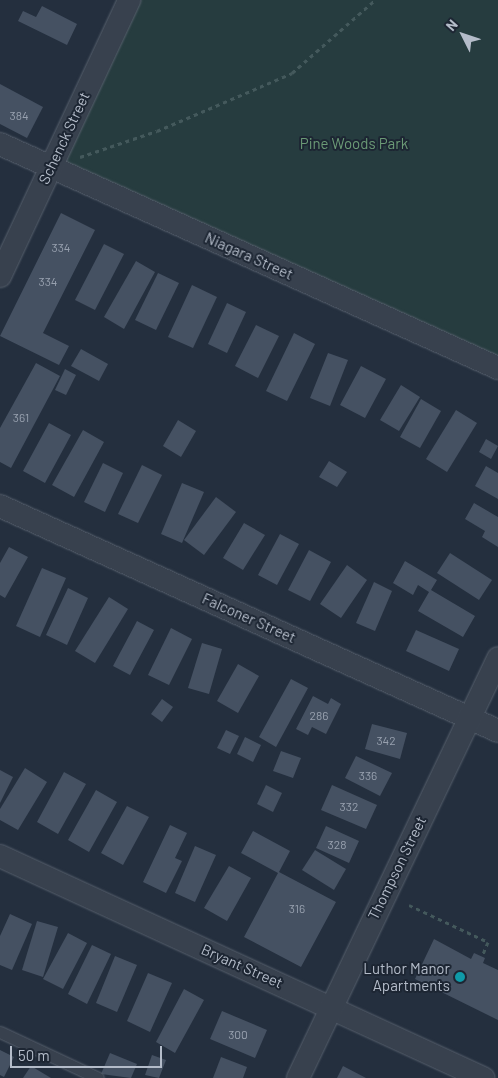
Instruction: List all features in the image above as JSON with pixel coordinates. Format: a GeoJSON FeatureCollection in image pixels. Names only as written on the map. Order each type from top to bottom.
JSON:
{"type":"FeatureCollection","features":[{"type":"Feature","properties":{"kind":"street","name":"Schenck Street"},"geometry":{"type":"LineString","coordinates":[[0,276],[129,0]]}},
{"type":"Feature","properties":{"kind":"street","name":"Niagara Street"},"geometry":{"type":"LineString","coordinates":[[0,144],[498,368]]}},
{"type":"Feature","properties":{"kind":"street","name":"Falconer Street"},"geometry":{"type":"LineString","coordinates":[[0,506],[498,731]]}},
{"type":"Feature","properties":{"kind":"street","name":"Thompson Street"},"geometry":{"type":"LineString","coordinates":[[298,1078],[498,658]]}},
{"type":"Feature","properties":{"kind":"street","name":"Bryant Street"},"geometry":{"type":"LineString","coordinates":[[0,856],[331,1006],[483,1078]]}},
{"type":"Feature","properties":{"kind":"lane"},"geometry":{"type":"LineString","coordinates":[[0,1032],[98,1078]]}},
{"type":"Feature","properties":{"kind":"path"},"geometry":{"type":"LineString","coordinates":[[51,166],[157,131],[292,73],[375,0]]}},
{"type":"Feature","properties":{"kind":"path"},"geometry":{"type":"LineString","coordinates":[[409,905],[488,942],[482,956]]}},
{"type":"Feature","properties":{"kind":"green space","name":"Pine Woods Park"},"geometry":{"type":"Polygon","coordinates":[[[133,0],[498,0],[498,368],[51,166],[133,0]]]}},
{"type":"Feature","properties":{"kind":"building"},"geometry":{"type":"Polygon","coordinates":[[[42,6],[77,24],[67,45],[18,21],[23,11],[36,17],[42,6]]]}},
{"type":"Feature","properties":{"kind":"building"},"geometry":{"type":"Polygon","coordinates":[[[0,84],[43,107],[27,138],[0,124],[0,84]]]}},
{"type":"Feature","properties":{"kind":"building"},"geometry":{"type":"Polygon","coordinates":[[[61,213],[95,230],[43,333],[69,346],[59,365],[0,336],[61,213]]]}},
{"type":"Feature","properties":{"kind":"building"},"geometry":{"type":"Polygon","coordinates":[[[104,244],[124,254],[95,310],[75,300],[104,244]]]}},
{"type":"Feature","properties":{"kind":"building"},"geometry":{"type":"Polygon","coordinates":[[[136,261],[155,272],[124,329],[104,317],[136,261]]]}},
{"type":"Feature","properties":{"kind":"building"},"geometry":{"type":"Polygon","coordinates":[[[158,273],[179,283],[156,330],[135,320],[158,273]]]}},
{"type":"Feature","properties":{"kind":"building"},"geometry":{"type":"Polygon","coordinates":[[[192,285],[217,297],[193,348],[168,337],[192,285]]]}},
{"type":"Feature","properties":{"kind":"building"},"geometry":{"type":"Polygon","coordinates":[[[227,303],[246,312],[227,353],[208,344],[227,303]]]}},
{"type":"Feature","properties":{"kind":"building"},"geometry":{"type":"Polygon","coordinates":[[[256,325],[279,336],[258,378],[235,366],[256,325]]]}},
{"type":"Feature","properties":{"kind":"building"},"geometry":{"type":"Polygon","coordinates":[[[294,333],[315,344],[287,401],[266,391],[294,333]]]}},
{"type":"Feature","properties":{"kind":"building"},"geometry":{"type":"Polygon","coordinates":[[[81,349],[108,364],[99,381],[71,366],[81,349]]]}},
{"type":"Feature","properties":{"kind":"building"},"geometry":{"type":"Polygon","coordinates":[[[328,353],[348,360],[330,406],[310,398],[328,353]]]}},
{"type":"Feature","properties":{"kind":"building"},"geometry":{"type":"Polygon","coordinates":[[[36,363],[60,376],[11,468],[0,462],[0,428],[36,363]]]}},
{"type":"Feature","properties":{"kind":"building"},"geometry":{"type":"Polygon","coordinates":[[[361,366],[386,379],[365,418],[340,405],[361,366]]]}},
{"type":"Feature","properties":{"kind":"building"},"geometry":{"type":"Polygon","coordinates":[[[65,369],[76,375],[66,395],[55,390],[65,369]]]}},
{"type":"Feature","properties":{"kind":"building"},"geometry":{"type":"Polygon","coordinates":[[[401,385],[420,397],[399,431],[380,420],[401,385]]]}},
{"type":"Feature","properties":{"kind":"building"},"geometry":{"type":"Polygon","coordinates":[[[421,399],[441,411],[420,448],[400,437],[421,399]]]}},
{"type":"Feature","properties":{"kind":"building"},"geometry":{"type":"Polygon","coordinates":[[[456,410],[477,423],[447,472],[426,459],[456,410]]]}},
{"type":"Feature","properties":{"kind":"building"},"geometry":{"type":"Polygon","coordinates":[[[178,420],[196,431],[181,457],[163,446],[178,420]]]}},
{"type":"Feature","properties":{"kind":"building"},"geometry":{"type":"Polygon","coordinates":[[[49,423],[71,435],[45,483],[23,471],[49,423]]]}},
{"type":"Feature","properties":{"kind":"building"},"geometry":{"type":"Polygon","coordinates":[[[83,430],[104,442],[74,497],[52,485],[83,430]]]}},
{"type":"Feature","properties":{"kind":"building"},"geometry":{"type":"Polygon","coordinates":[[[486,439],[498,446],[491,459],[479,452],[486,439]]]}},
{"type":"Feature","properties":{"kind":"building"},"geometry":{"type":"Polygon","coordinates":[[[329,461],[347,472],[337,487],[319,477],[329,461]]]}},
{"type":"Feature","properties":{"kind":"building"},"geometry":{"type":"Polygon","coordinates":[[[103,463],[123,473],[105,512],[84,502],[103,463]]]}},
{"type":"Feature","properties":{"kind":"building"},"geometry":{"type":"Polygon","coordinates":[[[142,465],[162,475],[138,523],[118,514],[142,465]]]}},
{"type":"Feature","properties":{"kind":"building"},"geometry":{"type":"Polygon","coordinates":[[[486,466],[498,473],[498,499],[475,486],[486,466]]]}},
{"type":"Feature","properties":{"kind":"building"},"geometry":{"type":"Polygon","coordinates":[[[182,483],[204,492],[182,543],[161,534],[182,483]]]}},
{"type":"Feature","properties":{"kind":"building"},"geometry":{"type":"Polygon","coordinates":[[[216,497],[236,512],[204,555],[184,540],[216,497]]]}},
{"type":"Feature","properties":{"kind":"building"},"geometry":{"type":"Polygon","coordinates":[[[474,503],[498,517],[498,547],[482,537],[485,531],[465,519],[474,503]]]}},
{"type":"Feature","properties":{"kind":"building"},"geometry":{"type":"Polygon","coordinates":[[[244,523],[265,535],[243,570],[223,558],[244,523]]]}},
{"type":"Feature","properties":{"kind":"building"},"geometry":{"type":"Polygon","coordinates":[[[280,534],[299,544],[277,585],[258,575],[280,534]]]}},
{"type":"Feature","properties":{"kind":"building"},"geometry":{"type":"Polygon","coordinates":[[[9,547],[28,557],[5,598],[0,595],[0,563],[9,547]]]}},
{"type":"Feature","properties":{"kind":"building"},"geometry":{"type":"Polygon","coordinates":[[[309,550],[331,562],[310,601],[288,590],[309,550]]]}},
{"type":"Feature","properties":{"kind":"building"},"geometry":{"type":"Polygon","coordinates":[[[450,553],[492,580],[479,600],[437,573],[450,553]]]}},
{"type":"Feature","properties":{"kind":"building"},"geometry":{"type":"Polygon","coordinates":[[[405,561],[437,580],[431,590],[475,616],[463,637],[418,611],[429,592],[418,585],[413,595],[393,583],[405,561]]]}},
{"type":"Feature","properties":{"kind":"building"},"geometry":{"type":"Polygon","coordinates":[[[347,565],[367,580],[341,618],[320,604],[347,565]]]}},
{"type":"Feature","properties":{"kind":"building"},"geometry":{"type":"Polygon","coordinates":[[[42,568],[66,578],[40,637],[16,626],[42,568]]]}},
{"type":"Feature","properties":{"kind":"building"},"geometry":{"type":"Polygon","coordinates":[[[374,582],[392,591],[375,631],[356,623],[374,582]]]}},
{"type":"Feature","properties":{"kind":"building"},"geometry":{"type":"Polygon","coordinates":[[[68,588],[88,598],[67,645],[46,635],[68,588]]]}},
{"type":"Feature","properties":{"kind":"building"},"geometry":{"type":"Polygon","coordinates":[[[109,597],[128,609],[95,663],[75,651],[109,597]]]}},
{"type":"Feature","properties":{"kind":"building"},"geometry":{"type":"Polygon","coordinates":[[[137,621],[154,630],[130,675],[113,666],[137,621]]]}},
{"type":"Feature","properties":{"kind":"building"},"geometry":{"type":"Polygon","coordinates":[[[171,628],[192,639],[169,685],[148,675],[171,628]]]}},
{"type":"Feature","properties":{"kind":"building"},"geometry":{"type":"Polygon","coordinates":[[[416,630],[459,649],[449,671],[406,651],[416,630]]]}},
{"type":"Feature","properties":{"kind":"building"},"geometry":{"type":"Polygon","coordinates":[[[202,643],[222,649],[209,694],[188,688],[202,643]]]}},
{"type":"Feature","properties":{"kind":"building"},"geometry":{"type":"Polygon","coordinates":[[[238,664],[259,676],[238,713],[217,701],[238,664]]]}},
{"type":"Feature","properties":{"kind":"building"},"geometry":{"type":"Polygon","coordinates":[[[291,679],[308,688],[276,747],[259,737],[291,679]]]}},
{"type":"Feature","properties":{"kind":"building"},"geometry":{"type":"Polygon","coordinates":[[[313,696],[328,704],[331,698],[341,704],[326,734],[312,727],[308,735],[296,729],[313,696]]]}},
{"type":"Feature","properties":{"kind":"building"},"geometry":{"type":"Polygon","coordinates":[[[162,699],[173,707],[162,722],[151,714],[162,699]]]}},
{"type":"Feature","properties":{"kind":"building"},"geometry":{"type":"Polygon","coordinates":[[[372,724],[407,733],[400,759],[365,749],[372,724]]]}},
{"type":"Feature","properties":{"kind":"building"},"geometry":{"type":"Polygon","coordinates":[[[226,730],[239,736],[230,754],[217,748],[226,730]]]}},
{"type":"Feature","properties":{"kind":"building"},"geometry":{"type":"Polygon","coordinates":[[[245,737],[261,745],[253,762],[237,754],[245,737]]]}},
{"type":"Feature","properties":{"kind":"building"},"geometry":{"type":"Polygon","coordinates":[[[281,751],[301,758],[293,778],[273,771],[281,751]]]}},
{"type":"Feature","properties":{"kind":"building"},"geometry":{"type":"Polygon","coordinates":[[[356,756],[392,773],[380,796],[345,778],[356,756]]]}},
{"type":"Feature","properties":{"kind":"building"},"geometry":{"type":"Polygon","coordinates":[[[25,768],[47,782],[18,830],[0,820],[0,809],[25,768]]]}},
{"type":"Feature","properties":{"kind":"building"},"geometry":{"type":"Polygon","coordinates":[[[0,770],[13,777],[0,803],[0,770]]]}},
{"type":"Feature","properties":{"kind":"building"},"geometry":{"type":"Polygon","coordinates":[[[64,772],[86,784],[58,834],[37,822],[64,772]]]}},
{"type":"Feature","properties":{"kind":"building"},"geometry":{"type":"Polygon","coordinates":[[[266,785],[282,793],[273,812],[257,804],[266,785]]]}},
{"type":"Feature","properties":{"kind":"building"},"geometry":{"type":"Polygon","coordinates":[[[332,785],[377,805],[366,829],[321,810],[332,785]]]}},
{"type":"Feature","properties":{"kind":"building"},"geometry":{"type":"Polygon","coordinates":[[[96,790],[117,802],[89,852],[68,840],[96,790]]]}},
{"type":"Feature","properties":{"kind":"building"},"geometry":{"type":"Polygon","coordinates":[[[127,806],[149,817],[123,865],[101,853],[127,806]]]}},
{"type":"Feature","properties":{"kind":"building"},"geometry":{"type":"Polygon","coordinates":[[[170,825],[187,833],[175,858],[182,861],[166,893],[143,882],[170,825]]]}},
{"type":"Feature","properties":{"kind":"building"},"geometry":{"type":"Polygon","coordinates":[[[326,826],[359,841],[349,863],[316,848],[326,826]]]}},
{"type":"Feature","properties":{"kind":"building"},"geometry":{"type":"Polygon","coordinates":[[[253,831],[290,851],[279,872],[336,902],[301,967],[244,937],[278,873],[241,853],[253,831]]]}},
{"type":"Feature","properties":{"kind":"building"},"geometry":{"type":"Polygon","coordinates":[[[195,846],[216,855],[195,902],[175,893],[195,846]]]}},
{"type":"Feature","properties":{"kind":"building"},"geometry":{"type":"Polygon","coordinates":[[[315,850],[346,869],[334,890],[302,870],[315,850]]]}},
{"type":"Feature","properties":{"kind":"building"},"geometry":{"type":"Polygon","coordinates":[[[229,866],[251,878],[227,921],[204,908],[229,866]]]}},
{"type":"Feature","properties":{"kind":"building"},"geometry":{"type":"Polygon","coordinates":[[[10,914],[32,924],[12,970],[0,965],[0,936],[10,914]]]}},
{"type":"Feature","properties":{"kind":"building"},"geometry":{"type":"Polygon","coordinates":[[[37,921],[58,927],[43,977],[22,970],[37,921]]]}},
{"type":"Feature","properties":{"kind":"building"},"geometry":{"type":"Polygon","coordinates":[[[68,933],[87,943],[63,989],[43,979],[68,933]]]}},
{"type":"Feature","properties":{"kind":"building","name":"Luthor Manor Apartments"},"geometry":{"type":"Polygon","coordinates":[[[434,939],[471,959],[474,953],[485,958],[483,963],[498,970],[498,1020],[415,979],[434,939]]]}},
{"type":"Feature","properties":{"kind":"building"},"geometry":{"type":"Polygon","coordinates":[[[92,945],[111,954],[87,1004],[68,994],[92,945]]]}},
{"type":"Feature","properties":{"kind":"building"},"geometry":{"type":"Polygon","coordinates":[[[115,956],[137,965],[117,1012],[96,1003],[115,956]]]}},
{"type":"Feature","properties":{"kind":"building"},"geometry":{"type":"Polygon","coordinates":[[[148,973],[172,983],[150,1032],[127,1021],[148,973]]]}},
{"type":"Feature","properties":{"kind":"building"},"geometry":{"type":"Polygon","coordinates":[[[184,989],[204,1000],[175,1053],[156,1042],[184,989]]]}},
{"type":"Feature","properties":{"kind":"building"},"geometry":{"type":"Polygon","coordinates":[[[222,1011],[267,1030],[255,1058],[210,1039],[222,1011]]]}},
{"type":"Feature","properties":{"kind":"building"},"geometry":{"type":"Polygon","coordinates":[[[0,1050],[14,1057],[4,1077],[0,1075],[0,1050]]]}},
{"type":"Feature","properties":{"kind":"building"},"geometry":{"type":"Polygon","coordinates":[[[110,1053],[137,1064],[131,1078],[101,1074],[110,1053]]]}},
{"type":"Feature","properties":{"kind":"building"},"geometry":{"type":"Polygon","coordinates":[[[152,1055],[166,1060],[159,1078],[145,1075],[152,1055]]]}},
{"type":"Feature","properties":{"kind":"building"},"geometry":{"type":"Polygon","coordinates":[[[221,1057],[247,1067],[243,1078],[213,1078],[221,1057]]]}},
{"type":"Feature","properties":{"kind":"building"},"geometry":{"type":"Polygon","coordinates":[[[31,1066],[51,1078],[23,1078],[31,1066]]]}},
{"type":"Feature","properties":{"kind":"building"},"geometry":{"type":"Polygon","coordinates":[[[343,1066],[366,1078],[337,1078],[343,1066]]]}},
{"type":"Feature","properties":{"kind":"place","name":"Luthor Manor Apartments"},"geometry":{"type":"Point","coordinates":[460,977]}}]}
